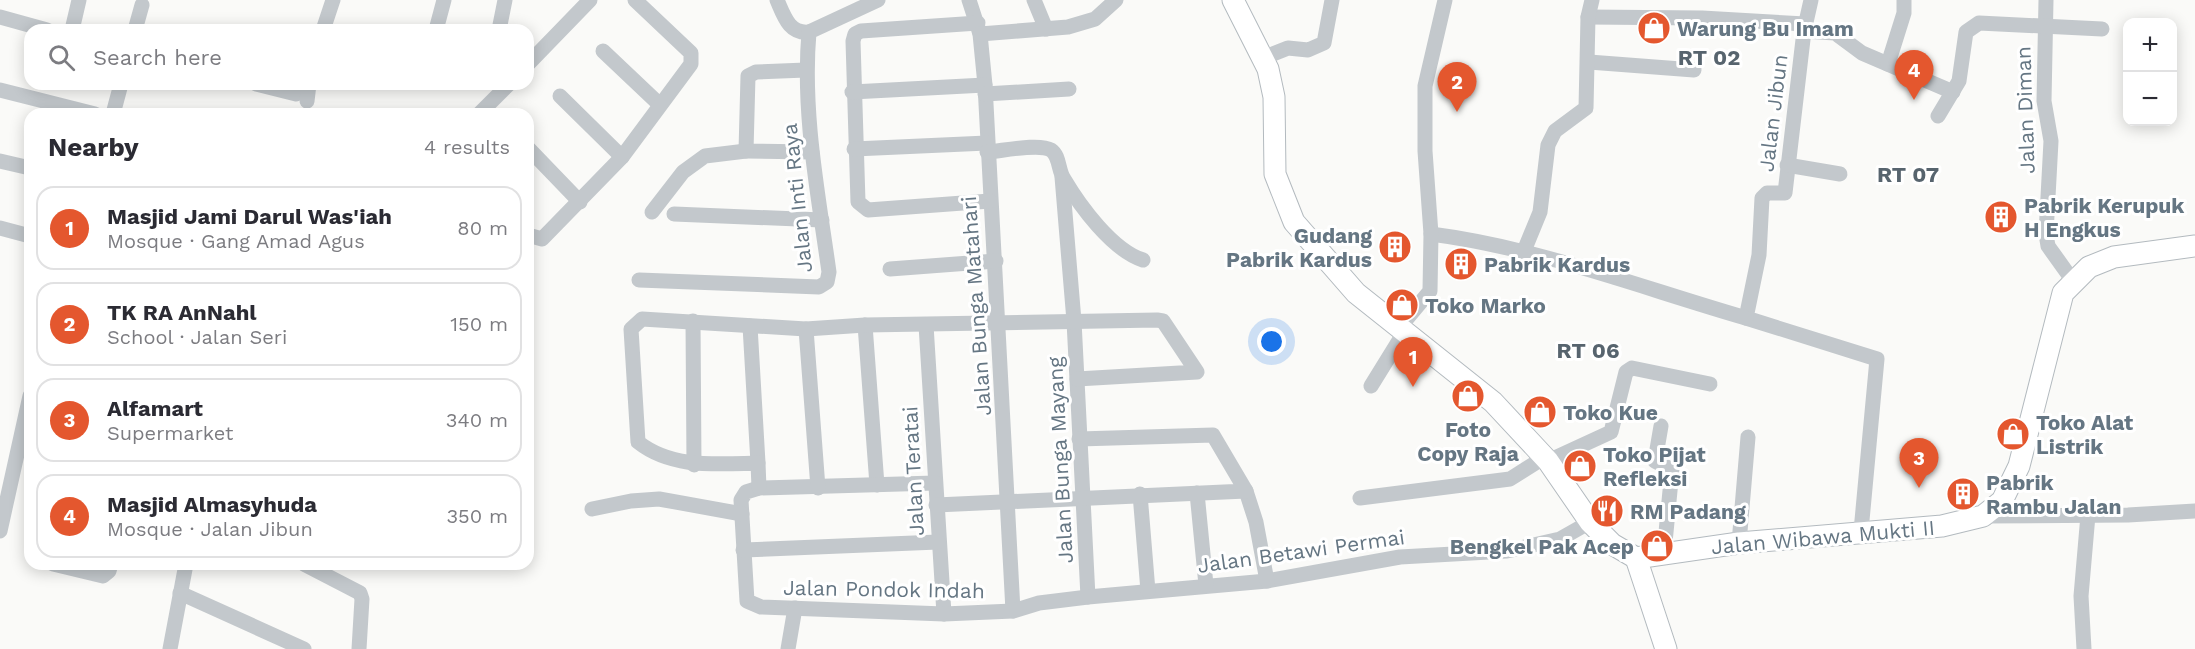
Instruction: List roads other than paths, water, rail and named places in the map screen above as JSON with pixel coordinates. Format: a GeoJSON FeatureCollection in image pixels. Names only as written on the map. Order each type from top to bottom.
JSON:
{"type":"FeatureCollection","features":[{"type":"Feature","properties":{"kind":"main road"},"geometry":{"type":"LineString","coordinates":[[1233,0],[1263,58],[1274,97],[1275,174],[1294,222],[1356,293],[1493,402],[1547,459],[1590,522],[1612,544],[1636,558],[1666,649]]}},
{"type":"Feature","properties":{"kind":"main road","name":"Jalan Wibawa Mukti II"},"geometry":{"type":"LineString","coordinates":[[1636,558],[1739,543],[1942,526],[1983,516],[2002,501],[2019,466],[2063,293],[2090,267],[2114,257],[2195,246]]}},
{"type":"Feature","properties":{"kind":"street"},"geometry":{"type":"LineString","coordinates":[[73,24],[79,0]]}},
{"type":"Feature","properties":{"kind":"street"},"geometry":{"type":"LineString","coordinates":[[325,24],[333,0]]}},
{"type":"Feature","properties":{"kind":"street"},"geometry":{"type":"LineString","coordinates":[[438,24],[444,0]]}},
{"type":"Feature","properties":{"kind":"street"},"geometry":{"type":"LineString","coordinates":[[500,24],[505,0]]}},
{"type":"Feature","properties":{"kind":"street"},"geometry":{"type":"LineString","coordinates":[[534,58],[590,0]]}},
{"type":"Feature","properties":{"kind":"street"},"geometry":{"type":"LineString","coordinates":[[534,237],[542,239],[622,157],[659,104],[691,64],[691,53],[635,0]]}},
{"type":"Feature","properties":{"kind":"street"},"geometry":{"type":"LineString","coordinates":[[777,0],[791,27],[796,32],[809,33],[846,6],[878,0]]}},
{"type":"Feature","properties":{"kind":"street","name":"Jalan Bunga Matahari"},"geometry":{"type":"LineString","coordinates":[[969,0],[979,29],[985,89],[1009,502],[1013,611]]}},
{"type":"Feature","properties":{"kind":"street"},"geometry":{"type":"LineString","coordinates":[[1034,0],[1046,29]]}},
{"type":"Feature","properties":{"kind":"street"},"geometry":{"type":"LineString","coordinates":[[1263,58],[1288,48],[1308,50],[1324,43],[1332,0]]}},
{"type":"Feature","properties":{"kind":"street"},"geometry":{"type":"LineString","coordinates":[[1371,386],[1402,329],[1430,291],[1431,234],[1425,151],[1425,86],[1445,0]]}},
{"type":"Feature","properties":{"kind":"street"},"geometry":{"type":"LineString","coordinates":[[1524,251],[1540,212],[1548,145],[1555,131],[1586,108],[1589,62],[1588,17],[1592,0]]}},
{"type":"Feature","properties":{"kind":"street","name":"Jalan Jibun"},"geometry":{"type":"LineString","coordinates":[[1746,318],[1759,255],[1762,198],[1767,193],[1785,193],[1805,28],[1811,0]]}},
{"type":"Feature","properties":{"kind":"street"},"geometry":{"type":"LineString","coordinates":[[1888,64],[1904,13],[1904,0]]}},
{"type":"Feature","properties":{"kind":"street","name":"Jalan Diman"},"geometry":{"type":"LineString","coordinates":[[2046,0],[2044,101],[2051,141],[2048,246],[2073,281]]}},
{"type":"Feature","properties":{"kind":"street"},"geometry":{"type":"LineString","coordinates":[[990,201],[863,208],[858,202],[852,92],[853,41],[858,32],[1068,27],[1095,19],[1107,3]]}},
{"type":"Feature","properties":{"kind":"street"},"geometry":{"type":"LineString","coordinates":[[137,24],[142,4]]}},
{"type":"Feature","properties":{"kind":"street"},"geometry":{"type":"LineString","coordinates":[[0,17],[25,24]]}},
{"type":"Feature","properties":{"kind":"street"},"geometry":{"type":"LineString","coordinates":[[1588,17],[1702,18],[1835,33],[1862,53],[1953,92]]}},
{"type":"Feature","properties":{"kind":"street"},"geometry":{"type":"LineString","coordinates":[[1938,116],[1959,81],[1966,32],[1979,23],[2102,29]]}},
{"type":"Feature","properties":{"kind":"street","name":"Jalan Inti Raya"},"geometry":{"type":"LineString","coordinates":[[639,280],[819,286],[827,282],[829,272],[812,152],[806,70],[809,33]]}},
{"type":"Feature","properties":{"kind":"street"},"geometry":{"type":"LineString","coordinates":[[603,51],[659,104]]}},
{"type":"Feature","properties":{"kind":"street"},"geometry":{"type":"LineString","coordinates":[[1589,62],[1694,70]]}},
{"type":"Feature","properties":{"kind":"street"},"geometry":{"type":"LineString","coordinates":[[746,151],[748,76],[756,72],[806,70]]}},
{"type":"Feature","properties":{"kind":"street"},"geometry":{"type":"LineString","coordinates":[[852,92],[1069,89]]}},
{"type":"Feature","properties":{"kind":"street"},"geometry":{"type":"LineString","coordinates":[[0,90],[70,108]]}},
{"type":"Feature","properties":{"kind":"street"},"geometry":{"type":"LineString","coordinates":[[115,108],[119,90]]}},
{"type":"Feature","properties":{"kind":"street"},"geometry":{"type":"LineString","coordinates":[[276,90],[302,98],[306,90]]}},
{"type":"Feature","properties":{"kind":"street"},"geometry":{"type":"LineString","coordinates":[[486,108],[503,90]]}},
{"type":"Feature","properties":{"kind":"street"},"geometry":{"type":"LineString","coordinates":[[560,96],[622,157]]}},
{"type":"Feature","properties":{"kind":"street"},"geometry":{"type":"LineString","coordinates":[[854,148],[1045,148],[1056,155],[1062,177],[1109,238],[1126,253],[1143,260]]}},
{"type":"Feature","properties":{"kind":"street"},"geometry":{"type":"LineString","coordinates":[[651,212],[682,172],[705,156],[746,151],[812,152]]}},
{"type":"Feature","properties":{"kind":"street"},"geometry":{"type":"LineString","coordinates":[[534,154],[580,202]]}},
{"type":"Feature","properties":{"kind":"street"},"geometry":{"type":"LineString","coordinates":[[0,161],[24,167]]}},
{"type":"Feature","properties":{"kind":"street"},"geometry":{"type":"LineString","coordinates":[[1787,165],[1840,174]]}},
{"type":"Feature","properties":{"kind":"street","name":"Jalan Bunga Mayang"},"geometry":{"type":"LineString","coordinates":[[1062,177],[1074,321],[1081,497],[1088,597]]}},
{"type":"Feature","properties":{"kind":"street"},"geometry":{"type":"LineString","coordinates":[[674,214],[822,220]]}},
{"type":"Feature","properties":{"kind":"street"},"geometry":{"type":"LineString","coordinates":[[0,228],[24,234]]}},
{"type":"Feature","properties":{"kind":"street"},"geometry":{"type":"LineString","coordinates":[[1431,234],[1465,237],[1524,251],[1877,359],[1861,531]]}},
{"type":"Feature","properties":{"kind":"street"},"geometry":{"type":"LineString","coordinates":[[890,269],[996,261]]}},
{"type":"Feature","properties":{"kind":"street"},"geometry":{"type":"LineString","coordinates":[[758,463],[694,465],[650,451],[638,442],[631,329],[642,319],[806,329],[865,325],[1163,321],[1197,372],[1077,379]]}},
{"type":"Feature","properties":{"kind":"street"},"geometry":{"type":"LineString","coordinates":[[693,321],[694,465]]}},
{"type":"Feature","properties":{"kind":"street"},"geometry":{"type":"LineString","coordinates":[[865,325],[878,485]]}},
{"type":"Feature","properties":{"kind":"street","name":"Jalan Teratai"},"geometry":{"type":"LineString","coordinates":[[926,325],[944,614]]}},
{"type":"Feature","properties":{"kind":"street"},"geometry":{"type":"LineString","coordinates":[[750,326],[759,488]]}},
{"type":"Feature","properties":{"kind":"street"},"geometry":{"type":"LineString","coordinates":[[806,329],[818,488]]}},
{"type":"Feature","properties":{"kind":"street"},"geometry":{"type":"LineString","coordinates":[[1360,498],[1510,479],[1547,459],[1611,432],[1626,372],[1632,368],[1710,384]]}},
{"type":"Feature","properties":{"kind":"street"},"geometry":{"type":"LineString","coordinates":[[0,531],[24,423]]}},
{"type":"Feature","properties":{"kind":"street"},"geometry":{"type":"LineString","coordinates":[[1661,426],[1655,461],[1672,470],[1664,553]]}},
{"type":"Feature","properties":{"kind":"street"},"geometry":{"type":"LineString","coordinates":[[1079,439],[1213,435],[1246,491],[1256,522],[1267,581]]}},
{"type":"Feature","properties":{"kind":"street"},"geometry":{"type":"LineString","coordinates":[[1739,543],[1748,437]]}},
{"type":"Feature","properties":{"kind":"street"},"geometry":{"type":"LineString","coordinates":[[935,483],[750,489],[742,496],[743,550],[938,542]]}},
{"type":"Feature","properties":{"kind":"street"},"geometry":{"type":"LineString","coordinates":[[936,506],[1140,494],[1246,491]]}},
{"type":"Feature","properties":{"kind":"street"},"geometry":{"type":"LineString","coordinates":[[1197,493],[1206,585]]}},
{"type":"Feature","properties":{"kind":"street"},"geometry":{"type":"LineString","coordinates":[[1140,494],[1148,591]]}},
{"type":"Feature","properties":{"kind":"street"},"geometry":{"type":"LineString","coordinates":[[592,509],[659,498],[742,514]]}},
{"type":"Feature","properties":{"kind":"street"},"geometry":{"type":"LineString","coordinates":[[1983,516],[2195,511]]}},
{"type":"Feature","properties":{"kind":"street"},"geometry":{"type":"LineString","coordinates":[[2084,649],[2081,596],[2088,515]]}},
{"type":"Feature","properties":{"kind":"street","name":"Jalan Betawi Permai"},"geometry":{"type":"LineString","coordinates":[[1013,611],[1039,603],[1088,597],[1267,581],[1400,557],[1507,551],[1560,539],[1590,522]]}},
{"type":"Feature","properties":{"kind":"street","name":"Jalan Pondok Indah"},"geometry":{"type":"LineString","coordinates":[[743,550],[746,596],[753,606],[944,614],[1013,611]]}},
{"type":"Feature","properties":{"kind":"street"},"geometry":{"type":"LineString","coordinates":[[78,570],[102,576],[110,570]]}},
{"type":"Feature","properties":{"kind":"street"},"geometry":{"type":"LineString","coordinates":[[170,649],[185,570]]}},
{"type":"Feature","properties":{"kind":"street"},"geometry":{"type":"LineString","coordinates":[[315,570],[360,593],[362,599],[359,649]]}},
{"type":"Feature","properties":{"kind":"street"},"geometry":{"type":"LineString","coordinates":[[180,593],[304,649]]}},
{"type":"Feature","properties":{"kind":"street"},"geometry":{"type":"LineString","coordinates":[[788,649],[795,608]]}},
{"type":"Feature","properties":{"kind":"place","name":"Warung Bu Imam"},"geometry":{"type":"Point","coordinates":[1654,28]}},
{"type":"Feature","properties":{"kind":"place","name":"Masjid Almasyhuda"},"geometry":{"type":"Point","coordinates":[1914,100]}},
{"type":"Feature","properties":{"kind":"place","name":"TK RA AnNahl"},"geometry":{"type":"Point","coordinates":[1457,112]}},
{"type":"Feature","properties":{"kind":"place","name":"Pabrik Kerupuk H Engkus"},"geometry":{"type":"Point","coordinates":[2001,217]}},
{"type":"Feature","properties":{"kind":"place","name":"Gudang Pabrik Kardus"},"geometry":{"type":"Point","coordinates":[1395,247]}},
{"type":"Feature","properties":{"kind":"place","name":"Pabrik Kardus"},"geometry":{"type":"Point","coordinates":[1461,264]}},
{"type":"Feature","properties":{"kind":"place","name":"Toko Marko"},"geometry":{"type":"Point","coordinates":[1402,305]}},
{"type":"Feature","properties":{"kind":"place","name":"Masjid Jami Darul Was'iah"},"geometry":{"type":"Point","coordinates":[1413,387]}},
{"type":"Feature","properties":{"kind":"place","name":"Foto Copy Raja"},"geometry":{"type":"Point","coordinates":[1468,396]}},
{"type":"Feature","properties":{"kind":"place","name":"Toko Kue"},"geometry":{"type":"Point","coordinates":[1540,412]}},
{"type":"Feature","properties":{"kind":"place","name":"Toko Alat Listrik"},"geometry":{"type":"Point","coordinates":[2013,434]}},
{"type":"Feature","properties":{"kind":"place","name":"Toko Pijat Refleksi"},"geometry":{"type":"Point","coordinates":[1580,466]}},
{"type":"Feature","properties":{"kind":"place","name":"Alfamart"},"geometry":{"type":"Point","coordinates":[1919,488]}},
{"type":"Feature","properties":{"kind":"place","name":"Pabrik Rambu Jalan"},"geometry":{"type":"Point","coordinates":[1963,494]}},
{"type":"Feature","properties":{"kind":"place","name":"RM Padang"},"geometry":{"type":"Point","coordinates":[1607,511]}},
{"type":"Feature","properties":{"kind":"place","name":"Bengkel Pak Acep"},"geometry":{"type":"Point","coordinates":[1657,546]}},
{"type":"Feature","properties":{"kind":"district","name":"RT 02"},"geometry":{"type":"Point","coordinates":[1709,57]}},
{"type":"Feature","properties":{"kind":"district","name":"RT 07"},"geometry":{"type":"Point","coordinates":[1908,174]}},
{"type":"Feature","properties":{"kind":"district","name":"RT 06"},"geometry":{"type":"Point","coordinates":[1588,350]}}]}
